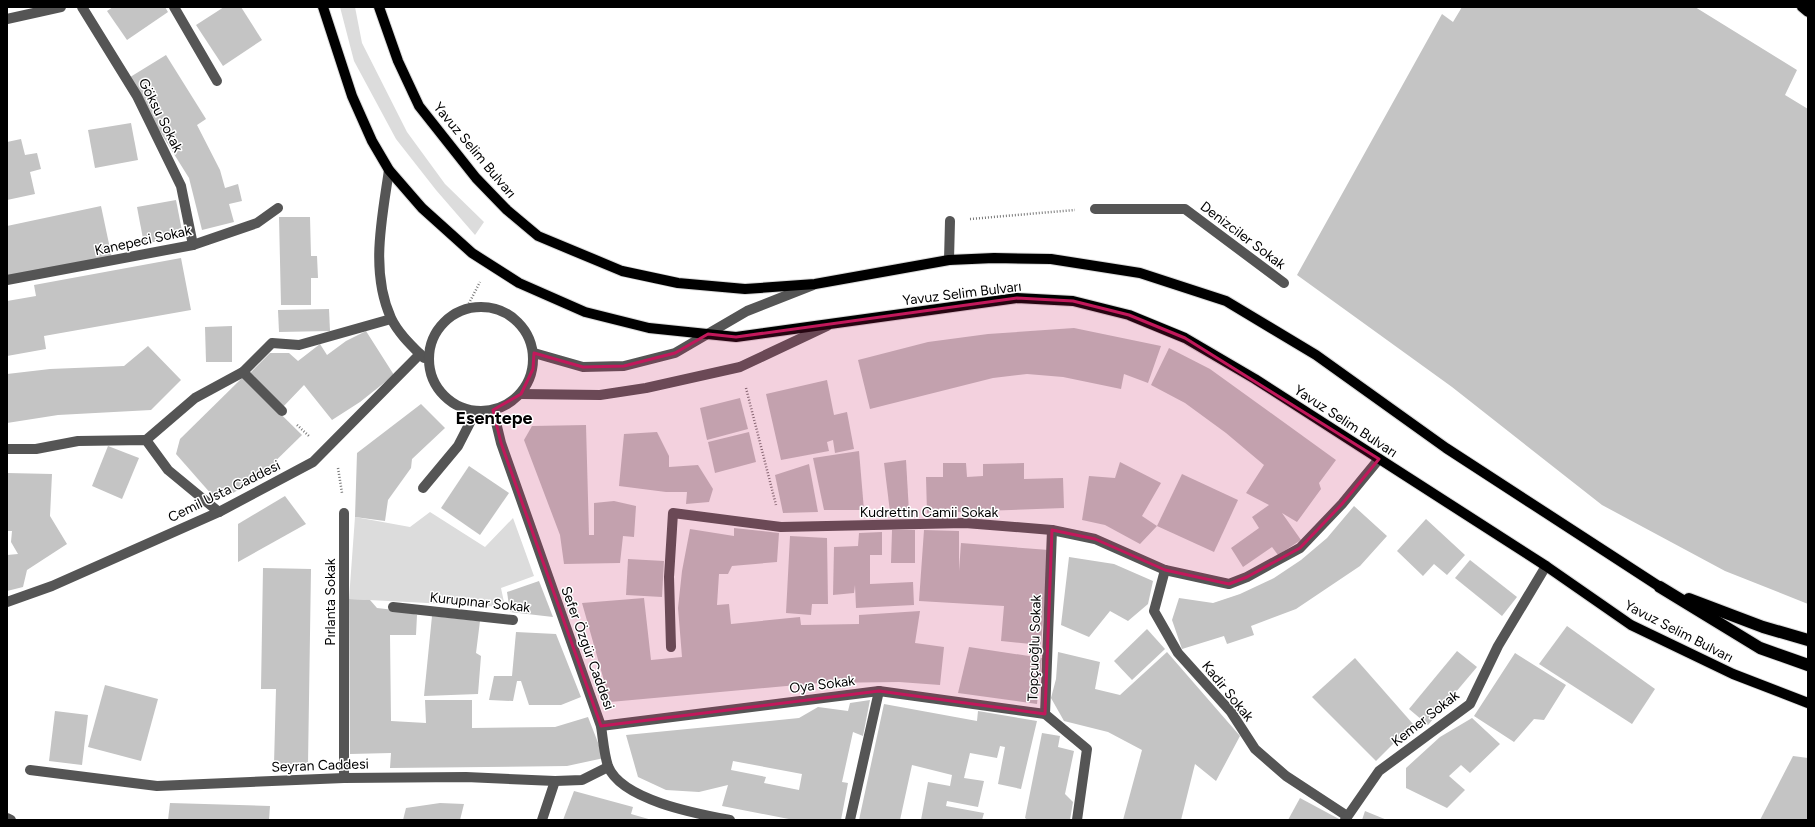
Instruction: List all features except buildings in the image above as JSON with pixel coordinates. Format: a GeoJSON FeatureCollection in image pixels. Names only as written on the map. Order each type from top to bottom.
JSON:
{"type":"FeatureCollection","features":[{"type":"Feature","properties":{"kind":"highway"},"geometry":{"type":"LineString","coordinates":[[1660,587],[1763,627],[1808,640]]}},
{"type":"Feature","properties":{"kind":"highway"},"geometry":{"type":"LineString","coordinates":[[1660,587],[1760,648],[1808,665]]}},
{"type":"Feature","properties":{"kind":"main road","name":"Yavuz Selim Bulvarı"},"geometry":{"type":"LineString","coordinates":[[323,7],[352,96],[372,141],[389,170],[422,208],[472,253],[518,283],[585,312],[648,328],[736,337],[1017,298],[1072,301],[1129,316],[1185,338],[1255,379],[1546,566],[1631,625],[1733,674],[1808,703]]}},
{"type":"Feature","properties":{"kind":"main road","name":"Yavuz Selim Bulvarı"},"geometry":{"type":"LineString","coordinates":[[379,7],[398,62],[419,106],[476,178],[507,210],[538,236],[622,271],[678,283],[745,289],[814,284],[949,260],[994,258],[1051,259],[1140,273],[1226,301],[1316,355],[1446,448],[1660,587]]}},
{"type":"Feature","properties":{"kind":"main road"},"geometry":{"type":"LineString","coordinates":[[1802,7],[1808,12]]}},
{"type":"Feature","properties":{"kind":"street"},"geometry":{"type":"LineString","coordinates":[[7,19],[61,7]]}},
{"type":"Feature","properties":{"kind":"street","name":"Göksu Sokak"},"geometry":{"type":"LineString","coordinates":[[82,7],[137,96],[181,186],[193,245]]}},
{"type":"Feature","properties":{"kind":"street"},"geometry":{"type":"LineString","coordinates":[[174,7],[218,81]]}},
{"type":"Feature","properties":{"kind":"street"},"geometry":{"type":"LineString","coordinates":[[389,170],[378,242],[382,294],[391,319],[405,339],[429,364]]}},
{"type":"Feature","properties":{"kind":"street","name":"Kanepeci Sokak"},"geometry":{"type":"LineString","coordinates":[[7,280],[193,245],[257,223],[278,208]]}},
{"type":"Feature","properties":{"kind":"street","name":"Denizciler Sokak"},"geometry":{"type":"LineString","coordinates":[[1095,209],[1185,209],[1284,283]]}},
{"type":"Feature","properties":{"kind":"street"},"geometry":{"type":"LineString","coordinates":[[949,260],[950,221]]}},
{"type":"Feature","properties":{"kind":"street","name":"Yavuz Selim Bulvarı"},"geometry":{"type":"LineString","coordinates":[[534,352],[583,367],[624,366],[675,353],[746,311],[814,284]]}},
{"type":"Feature","properties":{"kind":"street"},"geometry":{"type":"LineString","coordinates":[[484,307],[502,311],[517,320],[528,334],[534,352],[533,369],[521,394],[511,403],[493,410],[476,412],[458,406],[444,396],[433,381],[429,364],[430,346],[438,330],[450,316],[466,309],[484,307]]}},
{"type":"Feature","properties":{"kind":"street"},"geometry":{"type":"LineString","coordinates":[[7,449],[36,449],[78,441],[146,440],[195,398],[243,372],[272,343],[299,345],[391,319]]}},
{"type":"Feature","properties":{"kind":"street","name":"Yavuz Selim Bulvarı"},"geometry":{"type":"LineString","coordinates":[[521,394],[600,395],[646,388],[740,367],[829,325]]}},
{"type":"Feature","properties":{"kind":"street","name":"Cemil Usta Caddesi"},"geometry":{"type":"LineString","coordinates":[[7,602],[52,586],[219,512],[314,462],[324,450],[420,354]]}},
{"type":"Feature","properties":{"kind":"street"},"geometry":{"type":"LineString","coordinates":[[243,372],[282,412]]}},
{"type":"Feature","properties":{"kind":"street","name":"Sefer Özgür Caddesi"},"geometry":{"type":"LineString","coordinates":[[493,410],[501,443],[601,726],[608,767],[622,784],[655,802],[710,818],[730,820]]}},
{"type":"Feature","properties":{"kind":"street"},"geometry":{"type":"LineString","coordinates":[[423,488],[458,446],[476,412]]}},
{"type":"Feature","properties":{"kind":"street"},"geometry":{"type":"LineString","coordinates":[[146,440],[168,470],[219,512]]}},
{"type":"Feature","properties":{"kind":"street","name":"Kudrettin Camii Sokak"},"geometry":{"type":"LineString","coordinates":[[671,647],[669,577],[673,513],[781,527],[965,523],[1052,530],[1095,539],[1165,570],[1229,584],[1247,577],[1300,548],[1342,504],[1379,459]]}},
{"type":"Feature","properties":{"kind":"street","name":"Pırlanta Sokak"},"geometry":{"type":"LineString","coordinates":[[344,513],[344,778]]}},
{"type":"Feature","properties":{"kind":"street","name":"Topçuoğlu Sokak"},"geometry":{"type":"LineString","coordinates":[[1052,530],[1045,714],[1087,749],[1077,820]]}},
{"type":"Feature","properties":{"kind":"street","name":"Kemer Sokak"},"geometry":{"type":"LineString","coordinates":[[1346,818],[1379,771],[1470,704],[1498,646],[1546,566]]}},
{"type":"Feature","properties":{"kind":"street","name":"Kadir Sokak"},"geometry":{"type":"LineString","coordinates":[[1165,570],[1154,611],[1178,654],[1231,712],[1255,749],[1286,776],[1346,818]]}},
{"type":"Feature","properties":{"kind":"street","name":"Kurupınar Sokak"},"geometry":{"type":"LineString","coordinates":[[393,606],[513,620]]}},
{"type":"Feature","properties":{"kind":"street"},"geometry":{"type":"LineString","coordinates":[[850,820],[879,691]]}},
{"type":"Feature","properties":{"kind":"street","name":"Oya Sokak"},"geometry":{"type":"LineString","coordinates":[[601,726],[879,691],[1045,714]]}},
{"type":"Feature","properties":{"kind":"street","name":"Seyran Caddesi"},"geometry":{"type":"LineString","coordinates":[[30,770],[157,786],[344,778],[466,777],[554,781],[582,780],[608,767]]}},
{"type":"Feature","properties":{"kind":"street"},"geometry":{"type":"LineString","coordinates":[[542,820],[554,781]]}},
{"type":"Feature","properties":{"kind":"street"},"geometry":{"type":"LineString","coordinates":[[7,818],[11,820]]}},
{"type":"Feature","properties":{"kind":"path"},"geometry":{"type":"LineString","coordinates":[[950,221],[1095,209]]}},
{"type":"Feature","properties":{"kind":"path"},"geometry":{"type":"LineString","coordinates":[[740,367],[781,527]]}},
{"type":"Feature","properties":{"kind":"path"},"geometry":{"type":"LineString","coordinates":[[282,412],[324,450]]}},
{"type":"Feature","properties":{"kind":"path"},"geometry":{"type":"LineString","coordinates":[[337,464],[342,484],[344,513]]}},
{"type":"Feature","properties":{"kind":"highlighted area"},"geometry":{"type":"Polygon","coordinates":[[[1017,298],[1073,301],[1129,315],[1185,338],[1379,459],[1342,504],[1300,548],[1247,577],[1229,584],[1165,570],[1095,539],[1052,530],[1045,714],[879,691],[601,726],[501,443],[493,410],[521,394],[533,369],[534,353],[583,367],[624,366],[675,353],[708,334],[736,337],[1017,298]]]}},
{"type":"Feature","properties":{"kind":"shaded area"},"geometry":{"type":"Polygon","coordinates":[[[340,7],[355,7],[362,43],[407,132],[445,184],[484,222],[475,235],[436,190],[396,139],[354,61],[340,7]]]}},
{"type":"Feature","properties":{"kind":"shaded area"},"geometry":{"type":"Polygon","coordinates":[[[430,512],[485,547],[513,518],[534,576],[501,588],[505,607],[349,599],[355,517],[410,527],[430,512]]]}},
{"type":"Feature","properties":{"kind":"district","name":"Esentepe"},"geometry":{"type":"Point","coordinates":[494,418]}}]}
